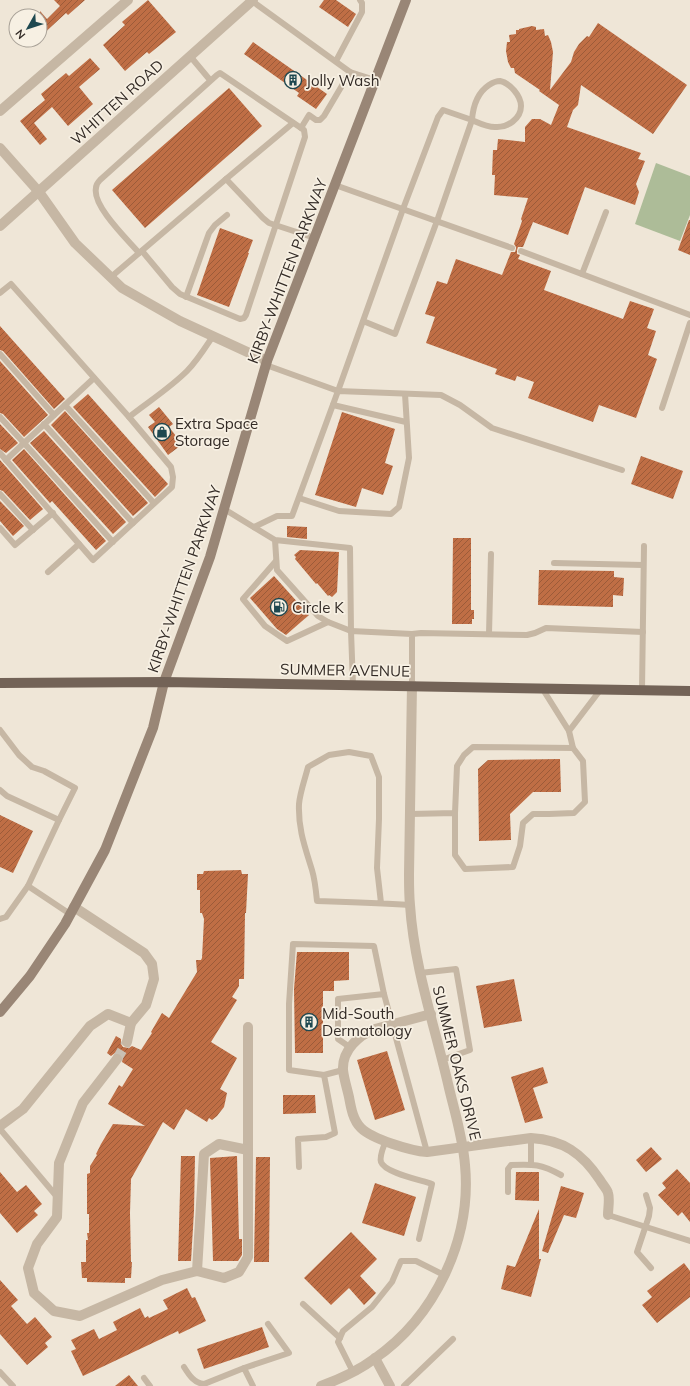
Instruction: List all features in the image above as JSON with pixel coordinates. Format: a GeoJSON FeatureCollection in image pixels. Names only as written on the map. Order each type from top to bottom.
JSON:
{"type":"FeatureCollection","features":[{"type":"Feature","properties":{"kind":"main road","name":"KIRBY-WHITTEN PARKWAY"},"geometry":{"type":"LineString","coordinates":[[0,1012],[30,976],[72,910],[105,850],[153,728],[164,682],[210,557],[267,363],[406,0]]}},
{"type":"Feature","properties":{"kind":"main road","name":"SUMMER AVENUE"},"geometry":{"type":"LineString","coordinates":[[0,683],[164,682],[690,691]]}},
{"type":"Feature","properties":{"kind":"street"},"geometry":{"type":"LineString","coordinates":[[0,111],[128,0]]}},
{"type":"Feature","properties":{"kind":"street","name":"WHITTEN ROAD"},"geometry":{"type":"LineString","coordinates":[[0,226],[252,0]]}},
{"type":"Feature","properties":{"kind":"street"},"geometry":{"type":"LineString","coordinates":[[0,148],[38,192],[75,243],[122,288],[180,321],[267,363]]}},
{"type":"Feature","properties":{"kind":"street","name":"SUMMER OAKS DRIVE"},"geometry":{"type":"LineString","coordinates":[[320,1386],[352,1372],[375,1358],[387,1349],[415,1322],[435,1294],[444,1275],[460,1234],[464,1212],[466,1184],[463,1147],[420,973],[410,905],[412,686]]}},
{"type":"Feature","properties":{"kind":"street"},"geometry":{"type":"LineString","coordinates":[[72,910],[144,953],[152,964],[154,978],[146,1005],[131,1022],[127,1042]]}},
{"type":"Feature","properties":{"kind":"street"},"geometry":{"type":"LineString","coordinates":[[0,1126],[23,1109],[90,1026],[108,1014],[131,1022]]}},
{"type":"Feature","properties":{"kind":"street"},"geometry":{"type":"LineString","coordinates":[[431,1014],[366,1032],[358,1038],[350,1048],[344,1061],[343,1070],[352,1111],[359,1126],[373,1136],[418,1151],[427,1152],[531,1138],[545,1139],[558,1143],[572,1150],[586,1162],[608,1192],[608,1215]]}},
{"type":"Feature","properties":{"kind":"street"},"geometry":{"type":"LineString","coordinates":[[117,1059],[83,1103],[59,1163],[57,1216],[37,1244],[28,1268],[34,1293],[54,1311],[80,1316],[162,1280],[197,1271],[224,1278],[239,1272],[248,1257],[248,1028]]}},
{"type":"Feature","properties":{"kind":"street"},"geometry":{"type":"LineString","coordinates":[[197,1271],[204,1154],[218,1144],[248,1150]]}},
{"type":"Feature","properties":{"kind":"street"},"geometry":{"type":"LineString","coordinates":[[375,1358],[390,1386]]}},
{"type":"Feature","properties":{"kind":"lane"},"geometry":{"type":"LineString","coordinates":[[252,0],[350,72],[375,80]]}},
{"type":"Feature","properties":{"kind":"lane"},"geometry":{"type":"LineString","coordinates":[[336,61],[362,12],[362,3],[360,0]]}},
{"type":"Feature","properties":{"kind":"lane"},"geometry":{"type":"LineString","coordinates":[[190,56],[210,80]]}},
{"type":"Feature","properties":{"kind":"lane"},"geometry":{"type":"LineString","coordinates":[[301,128],[309,115],[316,120],[320,120],[324,116],[350,72]]}},
{"type":"Feature","properties":{"kind":"lane"},"geometry":{"type":"LineString","coordinates":[[220,73],[301,128],[305,133],[277,226],[246,315],[244,318],[240,319],[186,297],[172,287],[101,209],[96,195],[96,188],[100,180],[210,80],[220,73]]}},
{"type":"Feature","properties":{"kind":"lane"},"geometry":{"type":"LineString","coordinates":[[254,527],[277,516],[292,516],[403,209],[440,113],[443,110],[472,120],[494,127],[503,127],[511,123],[518,115],[521,107],[519,98],[514,90],[506,84],[499,81],[492,83],[484,89],[479,95],[472,110],[472,120],[395,334],[363,321]]}},
{"type":"Feature","properties":{"kind":"lane"},"geometry":{"type":"LineString","coordinates":[[111,278],[293,123]]}},
{"type":"Feature","properties":{"kind":"lane"},"geometry":{"type":"LineString","coordinates":[[226,179],[269,223],[315,238]]}},
{"type":"Feature","properties":{"kind":"lane"},"geometry":{"type":"LineString","coordinates":[[335,185],[512,248]]}},
{"type":"Feature","properties":{"kind":"lane"},"geometry":{"type":"LineString","coordinates":[[582,274],[606,212]]}},
{"type":"Feature","properties":{"kind":"lane"},"geometry":{"type":"LineString","coordinates":[[186,297],[209,233],[215,225],[227,215]]}},
{"type":"Feature","properties":{"kind":"lane"},"geometry":{"type":"LineString","coordinates":[[521,251],[690,315]]}},
{"type":"Feature","properties":{"kind":"lane"},"geometry":{"type":"LineString","coordinates":[[0,293],[11,284],[129,417],[171,468],[173,477],[172,486],[93,560],[0,453]]}},
{"type":"Feature","properties":{"kind":"lane"},"geometry":{"type":"LineString","coordinates":[[662,408],[690,323]]}},
{"type":"Feature","properties":{"kind":"lane"},"geometry":{"type":"LineString","coordinates":[[129,417],[172,385],[188,370],[202,353],[213,336]]}},
{"type":"Feature","properties":{"kind":"lane"},"geometry":{"type":"LineString","coordinates":[[0,354],[54,415]]}},
{"type":"Feature","properties":{"kind":"lane"},"geometry":{"type":"LineString","coordinates":[[267,363],[338,391],[441,395],[460,405],[492,428],[622,470]]}},
{"type":"Feature","properties":{"kind":"lane"},"geometry":{"type":"LineString","coordinates":[[6,460],[94,378]]}},
{"type":"Feature","properties":{"kind":"lane"},"geometry":{"type":"LineString","coordinates":[[299,498],[339,511],[391,514],[399,507],[409,458],[405,394]]}},
{"type":"Feature","properties":{"kind":"lane"},"geometry":{"type":"LineString","coordinates":[[65,405],[154,503]]}},
{"type":"Feature","properties":{"kind":"lane"},"geometry":{"type":"LineString","coordinates":[[333,405],[406,422]]}},
{"type":"Feature","properties":{"kind":"lane"},"geometry":{"type":"LineString","coordinates":[[0,417],[113,542]]}},
{"type":"Feature","properties":{"kind":"lane"},"geometry":{"type":"LineString","coordinates":[[44,424],[133,523]]}},
{"type":"Feature","properties":{"kind":"lane"},"geometry":{"type":"LineString","coordinates":[[0,494],[33,530]]}},
{"type":"Feature","properties":{"kind":"lane"},"geometry":{"type":"LineString","coordinates":[[224,509],[275,540],[350,548],[353,685]]}},
{"type":"Feature","properties":{"kind":"lane"},"geometry":{"type":"LineString","coordinates":[[0,528],[15,545],[52,514]]}},
{"type":"Feature","properties":{"kind":"lane"},"geometry":{"type":"LineString","coordinates":[[275,540],[277,570],[318,616],[328,622],[351,631],[412,634],[527,635],[546,628],[643,632]]}},
{"type":"Feature","properties":{"kind":"lane"},"geometry":{"type":"LineString","coordinates":[[48,572],[79,544]]}},
{"type":"Feature","properties":{"kind":"lane"},"geometry":{"type":"LineString","coordinates":[[642,690],[644,546]]}},
{"type":"Feature","properties":{"kind":"lane"},"geometry":{"type":"LineString","coordinates":[[489,634],[491,554]]}},
{"type":"Feature","properties":{"kind":"lane"},"geometry":{"type":"LineString","coordinates":[[276,561],[244,599],[265,626],[287,641],[328,622]]}},
{"type":"Feature","properties":{"kind":"lane"},"geometry":{"type":"LineString","coordinates":[[554,563],[644,565]]}},
{"type":"Feature","properties":{"kind":"lane"},"geometry":{"type":"LineString","coordinates":[[412,634],[412,686]]}},
{"type":"Feature","properties":{"kind":"lane"},"geometry":{"type":"LineString","coordinates":[[542,688],[569,731],[573,748],[583,761],[585,802],[574,813],[532,814],[523,823],[520,846],[513,866],[465,868],[455,855],[457,766],[464,755],[473,747],[573,748]]}},
{"type":"Feature","properties":{"kind":"lane"},"geometry":{"type":"LineString","coordinates":[[569,731],[601,689]]}},
{"type":"Feature","properties":{"kind":"lane"},"geometry":{"type":"LineString","coordinates":[[0,730],[19,755],[32,766],[75,788],[28,886],[6,917],[0,919]]}},
{"type":"Feature","properties":{"kind":"lane"},"geometry":{"type":"LineString","coordinates":[[381,903],[377,868],[379,819],[378,778],[371,756],[349,752],[329,755],[308,767],[299,802],[302,836],[313,871],[317,901],[410,905]]}},
{"type":"Feature","properties":{"kind":"lane"},"geometry":{"type":"LineString","coordinates":[[0,790],[7,796],[59,820]]}},
{"type":"Feature","properties":{"kind":"lane"},"geometry":{"type":"LineString","coordinates":[[410,814],[455,814]]}},
{"type":"Feature","properties":{"kind":"lane"},"geometry":{"type":"LineString","coordinates":[[28,886],[72,910]]}},
{"type":"Feature","properties":{"kind":"lane"},"geometry":{"type":"LineString","coordinates":[[343,1070],[324,1075],[289,1070],[289,1004],[293,944],[374,946],[391,1024],[427,1152]]}},
{"type":"Feature","properties":{"kind":"lane"},"geometry":{"type":"LineString","coordinates":[[420,973],[456,969],[470,1050],[442,1060]]}},
{"type":"Feature","properties":{"kind":"lane"},"geometry":{"type":"LineString","coordinates":[[350,1048],[338,1039],[338,999],[384,994]]}},
{"type":"Feature","properties":{"kind":"lane"},"geometry":{"type":"LineString","coordinates":[[299,1167],[298,1139],[326,1137],[335,1133],[324,1075]]}},
{"type":"Feature","properties":{"kind":"lane"},"geometry":{"type":"LineString","coordinates":[[0,1129],[58,1198]]}},
{"type":"Feature","properties":{"kind":"lane"},"geometry":{"type":"LineString","coordinates":[[531,1138],[531,1164]]}},
{"type":"Feature","properties":{"kind":"lane"},"geometry":{"type":"LineString","coordinates":[[386,1140],[380,1158],[384,1167],[432,1184],[419,1239]]}},
{"type":"Feature","properties":{"kind":"lane"},"geometry":{"type":"LineString","coordinates":[[508,1192],[508,1169],[511,1166],[531,1164],[545,1166],[561,1175]]}},
{"type":"Feature","properties":{"kind":"lane"},"geometry":{"type":"LineString","coordinates":[[646,1195],[650,1208],[649,1216],[637,1252],[651,1268]]}},
{"type":"Feature","properties":{"kind":"lane"},"geometry":{"type":"LineString","coordinates":[[608,1215],[690,1241]]}},
{"type":"Feature","properties":{"kind":"lane"},"geometry":{"type":"LineString","coordinates":[[352,1372],[338,1342],[343,1331],[372,1307],[392,1282],[401,1261],[416,1261],[444,1275]]}},
{"type":"Feature","properties":{"kind":"lane"},"geometry":{"type":"LineString","coordinates":[[303,1304],[340,1338]]}},
{"type":"Feature","properties":{"kind":"lane"},"geometry":{"type":"LineString","coordinates":[[184,1367],[193,1379],[198,1383],[204,1384],[244,1368],[289,1353],[268,1324]]}},
{"type":"Feature","properties":{"kind":"lane"},"geometry":{"type":"LineString","coordinates":[[404,1386],[453,1339]]}},
{"type":"Feature","properties":{"kind":"lane"},"geometry":{"type":"LineString","coordinates":[[244,1368],[253,1386]]}},
{"type":"Feature","properties":{"kind":"lane"},"geometry":{"type":"LineString","coordinates":[[0,1372],[13,1386]]}},
{"type":"Feature","properties":{"kind":"lane"},"geometry":{"type":"LineString","coordinates":[[144,1378],[150,1386]]}},
{"type":"Feature","properties":{"kind":"green space"},"geometry":{"type":"Polygon","coordinates":[[[656,163],[690,176],[690,215],[680,241],[635,224],[656,163]]]}},
{"type":"Feature","properties":{"kind":"building"},"geometry":{"type":"Polygon","coordinates":[[[54,0],[85,0],[68,15],[66,13],[48,30],[48,18],[60,6],[54,0]]]}},
{"type":"Feature","properties":{"kind":"building"},"geometry":{"type":"Polygon","coordinates":[[[148,0],[176,32],[149,54],[147,52],[125,71],[103,45],[125,25],[122,22],[148,0]]]}},
{"type":"Feature","properties":{"kind":"building"},"geometry":{"type":"Polygon","coordinates":[[[324,0],[336,0],[356,14],[348,27],[319,7],[324,0]]]}},
{"type":"Feature","properties":{"kind":"building"},"geometry":{"type":"Polygon","coordinates":[[[598,23],[687,85],[653,134],[581,85],[578,105],[573,110],[567,127],[641,153],[638,159],[645,161],[636,184],[639,192],[635,205],[585,187],[568,235],[533,222],[523,247],[518,247],[517,250],[517,254],[520,255],[518,259],[551,271],[544,290],[623,319],[630,301],[654,309],[647,328],[656,331],[648,355],[657,359],[636,418],[599,405],[593,422],[528,398],[534,382],[517,376],[515,381],[495,374],[497,369],[426,343],[435,317],[425,314],[437,281],[447,284],[456,259],[502,275],[511,252],[515,252],[516,249],[514,244],[528,198],[494,195],[495,175],[492,175],[493,150],[497,150],[498,139],[525,142],[525,127],[532,119],[540,119],[551,125],[559,105],[515,73],[514,68],[511,68],[506,51],[507,42],[510,42],[509,35],[516,34],[516,30],[532,26],[536,27],[536,30],[544,29],[545,36],[548,35],[551,42],[553,52],[550,90],[571,62],[574,52],[579,44],[587,36],[589,37],[598,23]]]}},
{"type":"Feature","properties":{"kind":"building","name":"Jolly Wash"},"geometry":{"type":"Polygon","coordinates":[[[253,42],[327,94],[316,109],[297,96],[299,93],[244,54],[253,42]]]}},
{"type":"Feature","properties":{"kind":"building"},"geometry":{"type":"Polygon","coordinates":[[[90,58],[100,69],[79,87],[93,104],[68,126],[52,107],[34,123],[47,139],[40,145],[20,121],[45,100],[41,94],[66,73],[69,76],[90,58]]]}},
{"type":"Feature","properties":{"kind":"building"},"geometry":{"type":"Polygon","coordinates":[[[229,88],[262,126],[145,228],[112,190],[229,88]]]}},
{"type":"Feature","properties":{"kind":"building"},"geometry":{"type":"Polygon","coordinates":[[[690,220],[690,255],[678,250],[690,220]]]}},
{"type":"Feature","properties":{"kind":"building"},"geometry":{"type":"Polygon","coordinates":[[[220,228],[253,240],[229,307],[197,295],[220,228]]]}},
{"type":"Feature","properties":{"kind":"building"},"geometry":{"type":"Polygon","coordinates":[[[0,326],[65,399],[54,409],[3,351],[0,350],[0,326]]]}},
{"type":"Feature","properties":{"kind":"building"},"geometry":{"type":"Polygon","coordinates":[[[0,361],[48,415],[24,437],[3,414],[0,413],[0,361]]]}},
{"type":"Feature","properties":{"kind":"building"},"geometry":{"type":"Polygon","coordinates":[[[88,394],[168,484],[155,497],[73,407],[88,394]]]}},
{"type":"Feature","properties":{"kind":"building","name":"Extra Space Storage"},"geometry":{"type":"Polygon","coordinates":[[[159,407],[173,424],[169,427],[176,436],[174,437],[180,446],[168,455],[148,427],[155,422],[149,415],[159,407]]]}},
{"type":"Feature","properties":{"kind":"building"},"geometry":{"type":"Polygon","coordinates":[[[65,411],[148,503],[133,516],[51,425],[65,411]]]}},
{"type":"Feature","properties":{"kind":"building"},"geometry":{"type":"Polygon","coordinates":[[[342,412],[395,429],[385,463],[393,466],[383,495],[362,488],[356,507],[315,495],[342,412]]]}},
{"type":"Feature","properties":{"kind":"building"},"geometry":{"type":"Polygon","coordinates":[[[0,424],[18,443],[6,453],[0,449],[0,424]]]}},
{"type":"Feature","properties":{"kind":"building"},"geometry":{"type":"Polygon","coordinates":[[[44,431],[126,522],[113,534],[30,443],[44,431]]]}},
{"type":"Feature","properties":{"kind":"building"},"geometry":{"type":"Polygon","coordinates":[[[24,449],[106,541],[96,550],[52,501],[50,503],[12,460],[24,449]]]}},
{"type":"Feature","properties":{"kind":"building"},"geometry":{"type":"Polygon","coordinates":[[[641,456],[683,471],[673,499],[631,484],[641,456]]]}},
{"type":"Feature","properties":{"kind":"building"},"geometry":{"type":"Polygon","coordinates":[[[0,460],[43,509],[30,520],[3,491],[0,490],[0,460]]]}},
{"type":"Feature","properties":{"kind":"building"},"geometry":{"type":"Polygon","coordinates":[[[0,501],[24,526],[13,536],[0,521],[0,501]]]}},
{"type":"Feature","properties":{"kind":"building"},"geometry":{"type":"Polygon","coordinates":[[[287,526],[307,527],[307,539],[287,537],[287,526]]]}},
{"type":"Feature","properties":{"kind":"building"},"geometry":{"type":"Polygon","coordinates":[[[453,538],[471,538],[471,610],[474,610],[474,619],[472,619],[472,624],[452,624],[453,538]]]}},
{"type":"Feature","properties":{"kind":"building"},"geometry":{"type":"Polygon","coordinates":[[[300,550],[339,552],[337,592],[332,597],[329,595],[328,596],[317,583],[316,584],[295,559],[296,557],[294,555],[300,550]]]}},
{"type":"Feature","properties":{"kind":"building"},"geometry":{"type":"Polygon","coordinates":[[[539,570],[614,571],[614,577],[624,578],[623,596],[613,595],[613,607],[538,605],[539,570]]]}},
{"type":"Feature","properties":{"kind":"building","name":"Circle K"},"geometry":{"type":"Polygon","coordinates":[[[274,576],[309,615],[286,635],[277,629],[250,598],[274,576]]]}},
{"type":"Feature","properties":{"kind":"building"},"geometry":{"type":"Polygon","coordinates":[[[560,759],[561,792],[533,792],[510,814],[511,840],[479,841],[478,769],[488,760],[560,759]]]}},
{"type":"Feature","properties":{"kind":"building"},"geometry":{"type":"Polygon","coordinates":[[[0,815],[33,831],[13,873],[0,867],[0,815]]]}},
{"type":"Feature","properties":{"kind":"building"},"geometry":{"type":"Polygon","coordinates":[[[241,870],[242,874],[248,874],[245,913],[244,979],[239,979],[239,986],[232,997],[237,1000],[211,1042],[237,1058],[220,1089],[227,1093],[224,1107],[217,1116],[212,1120],[209,1118],[207,1122],[186,1109],[174,1130],[163,1122],[131,1179],[131,1278],[125,1278],[125,1283],[87,1282],[87,1278],[82,1278],[81,1262],[86,1262],[86,1240],[88,1240],[87,1233],[89,1233],[89,1214],[87,1214],[87,1174],[90,1173],[90,1166],[113,1124],[145,1126],[108,1104],[119,1085],[122,1087],[133,1069],[122,1062],[123,1057],[121,1054],[115,1053],[111,1056],[107,1053],[116,1036],[121,1039],[121,1044],[123,1047],[129,1048],[132,1046],[141,1050],[162,1013],[169,1018],[197,972],[196,960],[201,960],[202,958],[204,919],[202,913],[200,913],[200,890],[197,890],[197,874],[203,874],[204,871],[241,870]]]}},
{"type":"Feature","properties":{"kind":"building","name":"Mid-South Dermatology"},"geometry":{"type":"Polygon","coordinates":[[[297,952],[349,952],[349,980],[334,981],[334,991],[323,991],[323,1053],[295,1053],[294,989],[297,952]]]}},
{"type":"Feature","properties":{"kind":"building"},"geometry":{"type":"Polygon","coordinates":[[[514,979],[522,1021],[484,1028],[476,986],[514,979]]]}},
{"type":"Feature","properties":{"kind":"building"},"geometry":{"type":"Polygon","coordinates":[[[387,1051],[405,1110],[375,1120],[357,1060],[387,1051]]]}},
{"type":"Feature","properties":{"kind":"building"},"geometry":{"type":"Polygon","coordinates":[[[543,1067],[548,1083],[533,1088],[543,1118],[525,1123],[511,1077],[543,1067]]]}},
{"type":"Feature","properties":{"kind":"building"},"geometry":{"type":"Polygon","coordinates":[[[283,1095],[315,1095],[316,1113],[283,1114],[283,1095]]]}},
{"type":"Feature","properties":{"kind":"building"},"geometry":{"type":"Polygon","coordinates":[[[651,1147],[662,1159],[646,1172],[636,1160],[651,1147]]]}},
{"type":"Feature","properties":{"kind":"building"},"geometry":{"type":"Polygon","coordinates":[[[181,1156],[195,1156],[191,1261],[178,1261],[181,1156]]]}},
{"type":"Feature","properties":{"kind":"building"},"geometry":{"type":"Polygon","coordinates":[[[237,1156],[239,1239],[242,1239],[242,1255],[238,1261],[213,1261],[210,1158],[237,1156]]]}},
{"type":"Feature","properties":{"kind":"building"},"geometry":{"type":"Polygon","coordinates":[[[256,1157],[270,1157],[269,1262],[254,1262],[256,1157]]]}},
{"type":"Feature","properties":{"kind":"building"},"geometry":{"type":"Polygon","coordinates":[[[677,1169],[690,1183],[690,1222],[682,1212],[678,1216],[658,1195],[666,1188],[662,1183],[677,1169]]]}},
{"type":"Feature","properties":{"kind":"building"},"geometry":{"type":"Polygon","coordinates":[[[0,1172],[17,1192],[26,1185],[42,1204],[34,1211],[38,1215],[17,1233],[0,1213],[0,1172]]]}},
{"type":"Feature","properties":{"kind":"building"},"geometry":{"type":"Polygon","coordinates":[[[516,1172],[539,1172],[539,1201],[515,1200],[516,1172]]]}},
{"type":"Feature","properties":{"kind":"building"},"geometry":{"type":"Polygon","coordinates":[[[375,1183],[416,1197],[404,1236],[362,1223],[375,1183]]]}},
{"type":"Feature","properties":{"kind":"building"},"geometry":{"type":"Polygon","coordinates":[[[561,1186],[584,1193],[576,1218],[564,1215],[548,1253],[542,1251],[561,1186]]]}},
{"type":"Feature","properties":{"kind":"building"},"geometry":{"type":"Polygon","coordinates":[[[539,1209],[539,1259],[541,1259],[531,1297],[501,1289],[507,1265],[515,1267],[539,1209]]]}},
{"type":"Feature","properties":{"kind":"building"},"geometry":{"type":"Polygon","coordinates":[[[351,1232],[377,1259],[360,1276],[376,1293],[364,1305],[349,1288],[331,1305],[304,1278],[351,1232]]]}},
{"type":"Feature","properties":{"kind":"building"},"geometry":{"type":"Polygon","coordinates":[[[684,1263],[690,1271],[690,1297],[657,1323],[642,1305],[652,1297],[647,1291],[684,1263]]]}},
{"type":"Feature","properties":{"kind":"building"},"geometry":{"type":"Polygon","coordinates":[[[0,1280],[18,1300],[11,1306],[27,1324],[35,1317],[52,1337],[45,1343],[48,1347],[27,1365],[0,1334],[0,1280]]]}},
{"type":"Feature","properties":{"kind":"building"},"geometry":{"type":"Polygon","coordinates":[[[187,1288],[192,1298],[195,1297],[206,1321],[179,1334],[178,1331],[83,1376],[71,1351],[76,1349],[71,1340],[94,1329],[99,1339],[117,1330],[113,1322],[140,1308],[145,1318],[148,1316],[149,1318],[168,1309],[163,1300],[187,1288]]]}},
{"type":"Feature","properties":{"kind":"building"},"geometry":{"type":"Polygon","coordinates":[[[262,1327],[269,1347],[204,1369],[197,1349],[262,1327]]]}},
{"type":"Feature","properties":{"kind":"building"},"geometry":{"type":"Polygon","coordinates":[[[129,1375],[138,1386],[115,1386],[129,1375]]]}},
{"type":"Feature","properties":{"kind":"tunnel"},"geometry":{"type":"LineString","coordinates":[[117,1059],[127,1042]]}},
{"type":"Feature","properties":{"kind":"place","name":"Jolly Wash"},"geometry":{"type":"Point","coordinates":[293,80]}},
{"type":"Feature","properties":{"kind":"place","name":"Extra Space Storage"},"geometry":{"type":"Point","coordinates":[162,432]}},
{"type":"Feature","properties":{"kind":"place","name":"Circle K"},"geometry":{"type":"Point","coordinates":[279,607]}},
{"type":"Feature","properties":{"kind":"place","name":"Mid-South Dermatology"},"geometry":{"type":"Point","coordinates":[309,1022]}}]}
